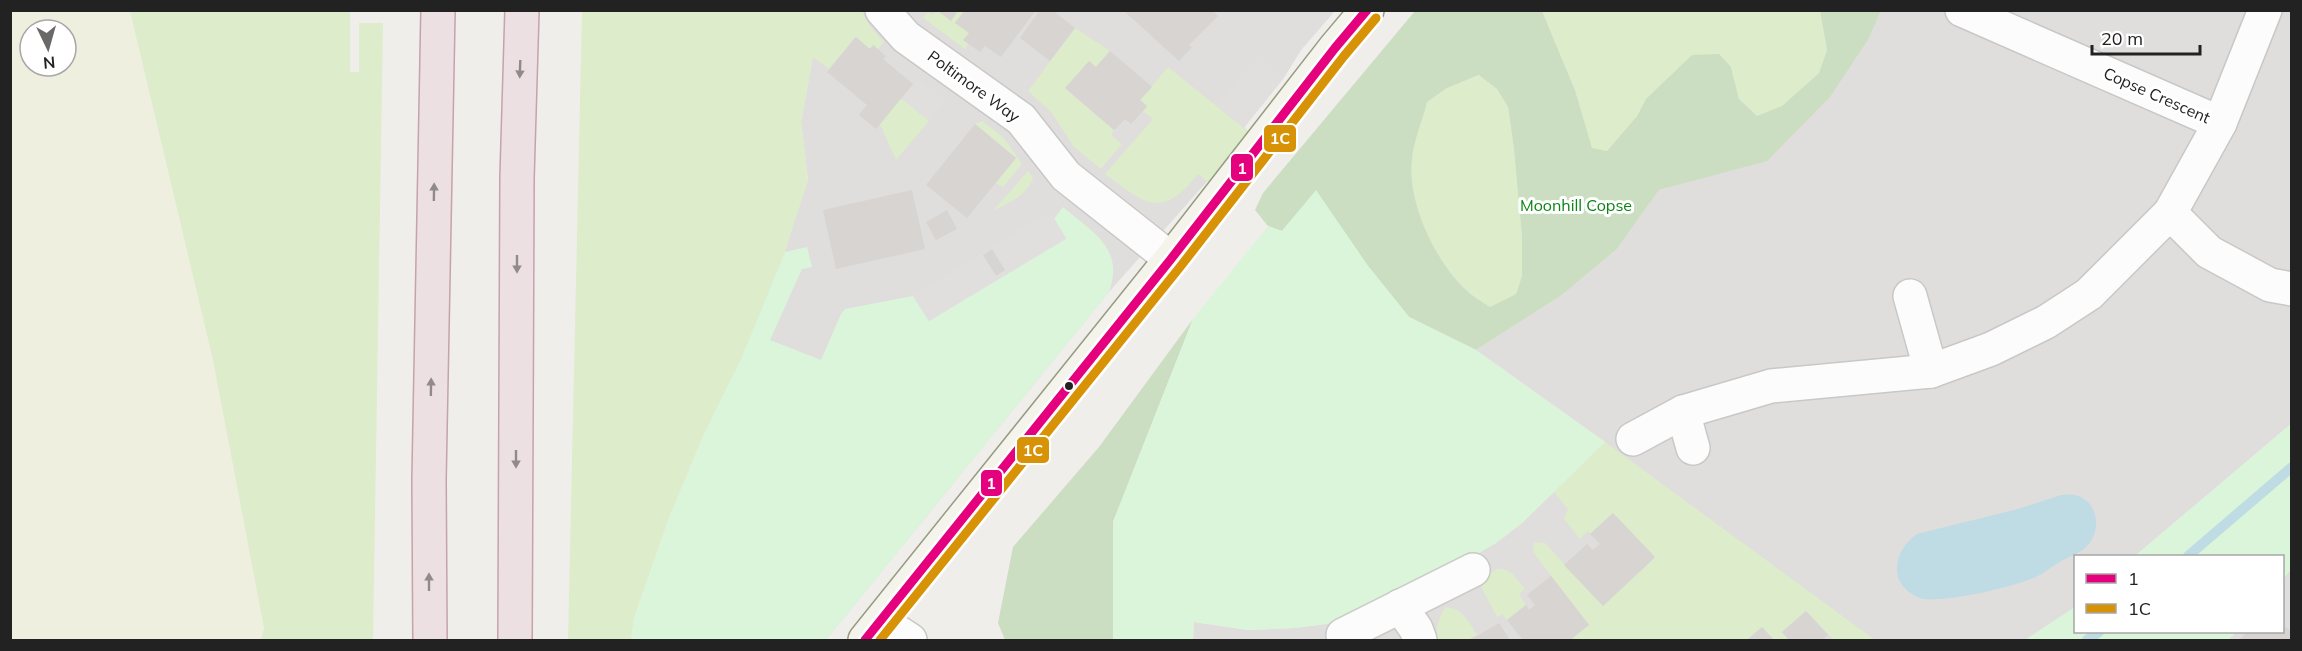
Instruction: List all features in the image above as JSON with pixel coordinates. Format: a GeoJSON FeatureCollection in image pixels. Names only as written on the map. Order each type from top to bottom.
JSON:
{"type":"FeatureCollection","features":[{"type":"Feature","properties":{"kind":"highway"},"geometry":{"type":"LineString","coordinates":[[430,640],[430,445],[438,10]]}},
{"type":"Feature","properties":{"kind":"highway"},"geometry":{"type":"LineString","coordinates":[[515,640],[517,178],[522,10]]}},
{"type":"Feature","properties":{"kind":"main road"},"geometry":{"type":"LineString","coordinates":[[873,631],[1367,10]]}},
{"type":"Feature","properties":{"kind":"street","name":"Poltimore Way"},"geometry":{"type":"LineString","coordinates":[[882,10],[906,37],[1021,119],[1066,176],[1171,259]]}},
{"type":"Feature","properties":{"kind":"street","name":"Copse Crescent"},"geometry":{"type":"LineString","coordinates":[[1962,10],[2220,123]]}},
{"type":"Feature","properties":{"kind":"street","name":"Copse Crescent"},"geometry":{"type":"LineString","coordinates":[[1633,439],[1683,412],[1771,386],[1931,371],[1992,349],[2046,322],[2089,294],[2170,213],[2220,123],[2265,10]]}},
{"type":"Feature","properties":{"kind":"street"},"geometry":{"type":"LineString","coordinates":[[2170,213],[2209,252],[2270,285],[2292,289]]}},
{"type":"Feature","properties":{"kind":"street"},"geometry":{"type":"LineString","coordinates":[[1910,296],[1931,371]]}},
{"type":"Feature","properties":{"kind":"street"},"geometry":{"type":"LineString","coordinates":[[1683,412],[1693,448]]}},
{"type":"Feature","properties":{"kind":"street"},"geometry":{"type":"LineString","coordinates":[[1342,635],[1473,570]]}},
{"type":"Feature","properties":{"kind":"street"},"geometry":{"type":"LineString","coordinates":[[1400,606],[1416,628],[1420,640]]}},
{"type":"Feature","properties":{"kind":"street"},"geometry":{"type":"LineString","coordinates":[[873,631],[910,640]]}},
{"type":"Feature","properties":{"kind":"shaded area"},"geometry":{"type":"Polygon","coordinates":[[[817,11],[1335,11],[1302,49],[1283,79],[1244,127],[1250,133],[1109,292],[826,640],[631,640],[808,180],[801,122],[813,56],[817,11]]]}},
{"type":"Feature","properties":{"kind":"shaded area"},"geometry":{"type":"Polygon","coordinates":[[[1881,11],[2291,11],[2291,424],[2136,555],[2074,555],[2074,608],[2025,640],[1193,640],[1194,622],[1248,630],[1294,628],[1342,622],[1496,543],[1522,523],[1605,442],[1476,350],[1562,295],[1617,249],[1659,190],[1767,160],[1869,38],[1881,11]]]}},
{"type":"Feature","properties":{"kind":"shaded area"},"geometry":{"type":"Polygon","coordinates":[[[1259,55],[1283,79],[1244,128],[1217,105],[1259,55]]]}},
{"type":"Feature","properties":{"kind":"shaded area"},"geometry":{"type":"Polygon","coordinates":[[[918,77],[946,100],[929,121],[901,98],[918,77]]]}},
{"type":"Feature","properties":{"kind":"shaded area"},"geometry":{"type":"Polygon","coordinates":[[[1050,211],[1066,239],[929,321],[913,296],[1050,211]]]}},
{"type":"Feature","properties":{"kind":"shaded area"},"geometry":{"type":"Polygon","coordinates":[[[2291,569],[2291,640],[2228,640],[2235,633],[2284,633],[2284,578],[2291,569]]]}},
{"type":"Feature","properties":{"kind":"green space"},"geometry":{"type":"Polygon","coordinates":[[[10,11],[130,11],[213,360],[264,628],[261,640],[11,640],[10,11]]]}},
{"type":"Feature","properties":{"kind":"green space"},"geometry":{"type":"Polygon","coordinates":[[[130,11],[350,11],[350,72],[359,72],[359,23],[383,23],[373,640],[261,640],[264,628],[213,360],[130,11]]]}},
{"type":"Feature","properties":{"kind":"green space"},"geometry":{"type":"Polygon","coordinates":[[[582,11],[862,11],[870,27],[884,42],[878,49],[873,46],[870,49],[855,37],[829,69],[813,57],[801,122],[808,180],[785,252],[740,361],[702,439],[669,518],[634,618],[631,640],[568,640],[582,11]]]}},
{"type":"Feature","properties":{"kind":"green space"},"geometry":{"type":"Polygon","coordinates":[[[937,11],[951,20],[958,11],[965,11],[955,23],[969,33],[965,49],[923,18],[928,12],[933,15],[937,11]]]}},
{"type":"Feature","properties":{"kind":"green space","name":"Moonhill Copse"},"geometry":{"type":"Polygon","coordinates":[[[1415,11],[1542,11],[1575,90],[1592,148],[1607,151],[1637,116],[1646,99],[1692,55],[1719,54],[1731,67],[1739,99],[1757,116],[1782,106],[1819,73],[1827,50],[1820,11],[1881,11],[1869,38],[1830,97],[1767,161],[1659,190],[1617,249],[1562,295],[1476,350],[1409,317],[1368,266],[1316,191],[1282,231],[1268,226],[1255,210],[1263,193],[1415,11]],[[1479,75],[1447,88],[1427,102],[1412,160],[1414,193],[1433,246],[1464,288],[1490,307],[1516,294],[1522,276],[1522,237],[1514,149],[1508,107],[1497,89],[1479,75]]]}},
{"type":"Feature","properties":{"kind":"green space"},"geometry":{"type":"Polygon","coordinates":[[[1542,11],[1820,11],[1827,50],[1819,73],[1782,107],[1757,117],[1739,99],[1731,67],[1646,99],[1637,116],[1607,151],[1592,149],[1575,90],[1542,11]]]}},
{"type":"Feature","properties":{"kind":"green space"},"geometry":{"type":"Polygon","coordinates":[[[1075,28],[1110,51],[1096,67],[1065,88],[1114,130],[1111,135],[1122,144],[1101,169],[1074,147],[1051,112],[1028,91],[1075,28]]]}},
{"type":"Feature","properties":{"kind":"green space"},"geometry":{"type":"Polygon","coordinates":[[[1168,67],[1250,133],[1208,182],[1198,174],[1174,198],[1163,202],[1153,202],[1131,193],[1105,174],[1153,119],[1143,111],[1147,106],[1140,100],[1168,67]]]}},
{"type":"Feature","properties":{"kind":"green space"},"geometry":{"type":"Polygon","coordinates":[[[1480,75],[1497,89],[1508,107],[1522,237],[1522,276],[1516,294],[1490,307],[1464,288],[1433,246],[1419,211],[1412,176],[1414,146],[1427,102],[1447,88],[1480,75]]]}},
{"type":"Feature","properties":{"kind":"green space"},"geometry":{"type":"Polygon","coordinates":[[[901,98],[929,121],[896,160],[880,124],[901,98]]]}},
{"type":"Feature","properties":{"kind":"green space"},"geometry":{"type":"Polygon","coordinates":[[[982,121],[1003,137],[1022,164],[1003,187],[996,183],[1016,158],[975,124],[982,121]]]}},
{"type":"Feature","properties":{"kind":"green space"},"geometry":{"type":"Polygon","coordinates":[[[1028,171],[1033,178],[1026,190],[993,211],[1028,171]]]}},
{"type":"Feature","properties":{"kind":"green space"},"geometry":{"type":"Polygon","coordinates":[[[1316,190],[1368,266],[1409,317],[1476,350],[1605,442],[1522,523],[1496,543],[1467,560],[1342,622],[1294,628],[1248,630],[1194,622],[1193,640],[1113,640],[1113,522],[1193,319],[1268,226],[1282,231],[1316,190]]]}},
{"type":"Feature","properties":{"kind":"green space"},"geometry":{"type":"Polygon","coordinates":[[[1063,207],[1095,233],[1109,252],[1113,264],[1113,277],[1109,292],[826,640],[631,640],[634,618],[669,518],[702,439],[740,361],[785,252],[807,247],[812,267],[802,269],[770,340],[821,360],[845,309],[913,296],[929,321],[1066,238],[1054,219],[1063,207]]]}},
{"type":"Feature","properties":{"kind":"green space"},"geometry":{"type":"Polygon","coordinates":[[[1193,319],[1113,522],[1113,640],[1005,640],[998,623],[1013,547],[1099,447],[1193,319]]]}},
{"type":"Feature","properties":{"kind":"green space"},"geometry":{"type":"Polygon","coordinates":[[[2291,424],[2291,569],[2284,578],[2284,555],[2136,555],[2291,424]]]}},
{"type":"Feature","properties":{"kind":"green space"},"geometry":{"type":"Polygon","coordinates":[[[1605,442],[1875,640],[1834,640],[1806,611],[1782,632],[1789,640],[1774,640],[1762,627],[1747,640],[1570,640],[1589,625],[1533,552],[1534,542],[1545,543],[1603,606],[1655,558],[1613,513],[1590,534],[1588,531],[1580,539],[1564,519],[1568,509],[1554,492],[1605,442]]]}},
{"type":"Feature","properties":{"kind":"green space"},"geometry":{"type":"Polygon","coordinates":[[[1497,569],[1510,572],[1525,589],[1519,594],[1526,605],[1507,620],[1502,614],[1497,617],[1478,581],[1497,569]]]}},
{"type":"Feature","properties":{"kind":"green space"},"geometry":{"type":"Polygon","coordinates":[[[1445,607],[1461,613],[1477,635],[1468,640],[1438,640],[1438,623],[1445,607]]]}},
{"type":"Feature","properties":{"kind":"green space"},"geometry":{"type":"Polygon","coordinates":[[[2074,608],[2074,633],[2235,633],[2228,640],[2025,640],[2074,608]]]}},
{"type":"Feature","properties":{"kind":"water"},"geometry":{"type":"Polygon","coordinates":[[[2061,495],[2075,495],[2089,503],[2096,517],[2095,533],[2092,540],[2082,550],[2036,577],[1981,593],[1936,599],[1917,597],[1900,581],[1897,564],[1901,552],[1917,534],[2018,509],[2061,495]]]}},
{"type":"Feature","properties":{"kind":"building"},"geometry":{"type":"Polygon","coordinates":[[[937,10],[958,10],[951,21],[937,10]]]}},
{"type":"Feature","properties":{"kind":"building"},"geometry":{"type":"Polygon","coordinates":[[[965,10],[1036,10],[1001,57],[985,46],[980,52],[963,40],[969,33],[955,23],[965,10]]]}},
{"type":"Feature","properties":{"kind":"building"},"geometry":{"type":"Polygon","coordinates":[[[1040,10],[1052,10],[1075,28],[1050,61],[1020,38],[1040,10]]]}},
{"type":"Feature","properties":{"kind":"building"},"geometry":{"type":"Polygon","coordinates":[[[1123,10],[1212,10],[1218,16],[1189,45],[1192,47],[1179,61],[1123,10]]]}},
{"type":"Feature","properties":{"kind":"building"},"geometry":{"type":"Polygon","coordinates":[[[856,37],[870,49],[873,45],[886,56],[883,59],[913,84],[876,129],[859,115],[867,105],[827,72],[856,37]]]}},
{"type":"Feature","properties":{"kind":"building"},"geometry":{"type":"Polygon","coordinates":[[[1110,51],[1152,87],[1140,100],[1147,106],[1143,111],[1131,124],[1125,119],[1114,130],[1065,88],[1089,61],[1096,67],[1110,51]]]}},
{"type":"Feature","properties":{"kind":"building"},"geometry":{"type":"Polygon","coordinates":[[[975,124],[1016,158],[967,218],[926,185],[975,124]]]}},
{"type":"Feature","properties":{"kind":"building"},"geometry":{"type":"Polygon","coordinates":[[[912,190],[925,249],[836,269],[823,210],[912,190]]]}},
{"type":"Feature","properties":{"kind":"building"},"geometry":{"type":"Polygon","coordinates":[[[947,210],[957,229],[936,240],[926,222],[947,210]]]}},
{"type":"Feature","properties":{"kind":"building"},"geometry":{"type":"Polygon","coordinates":[[[992,249],[1005,270],[996,276],[983,255],[992,249]]]}},
{"type":"Feature","properties":{"kind":"building"},"geometry":{"type":"Polygon","coordinates":[[[1613,513],[1655,557],[1603,606],[1564,565],[1587,544],[1593,550],[1600,544],[1590,534],[1613,513]]]}},
{"type":"Feature","properties":{"kind":"building"},"geometry":{"type":"Polygon","coordinates":[[[1551,576],[1589,625],[1570,640],[1523,640],[1507,620],[1526,605],[1529,610],[1535,605],[1527,595],[1551,576]]]}},
{"type":"Feature","properties":{"kind":"building"},"geometry":{"type":"Polygon","coordinates":[[[1806,611],[1828,635],[1822,640],[1789,640],[1782,632],[1806,611]]]}},
{"type":"Feature","properties":{"kind":"building"},"geometry":{"type":"Polygon","coordinates":[[[1499,623],[1510,640],[1468,640],[1477,636],[1499,623]]]}},
{"type":"Feature","properties":{"kind":"building"},"geometry":{"type":"Polygon","coordinates":[[[2284,626],[2292,632],[2292,640],[2239,640],[2246,633],[2284,633],[2284,626]]]}},
{"type":"Feature","properties":{"kind":"building"},"geometry":{"type":"Polygon","coordinates":[[[1762,627],[1774,640],[1747,640],[1762,627]]]}},
{"type":"Feature","properties":{"kind":"waterway"},"geometry":{"type":"LineString","coordinates":[[2189,555],[2292,467]]}},
{"type":"Feature","properties":{"kind":"waterway"},"geometry":{"type":"LineString","coordinates":[[2087,640],[2098,633]]}},
{"type":"Feature","properties":{"kind":"transit line","name":"1"},"geometry":{"type":"LineString","coordinates":[[865,640],[1171,259],[1367,10]]}},
{"type":"Feature","properties":{"kind":"transit line","name":"1C"},"geometry":{"type":"LineString","coordinates":[[880,640],[1180,267],[1376,18]]}}]}
